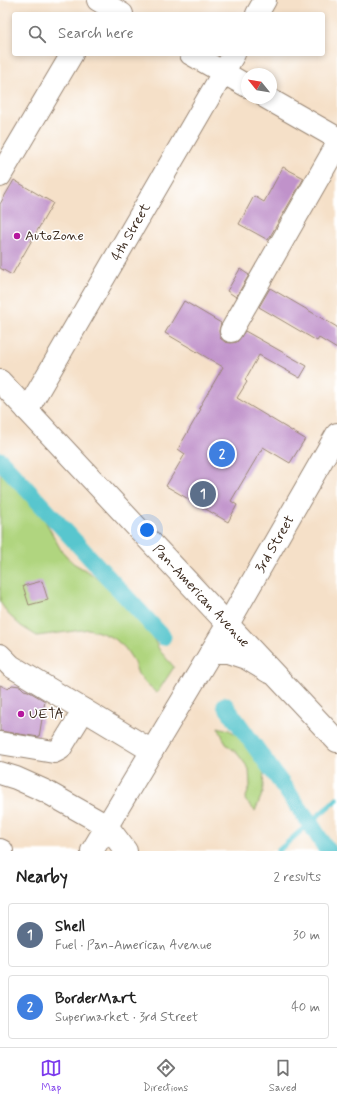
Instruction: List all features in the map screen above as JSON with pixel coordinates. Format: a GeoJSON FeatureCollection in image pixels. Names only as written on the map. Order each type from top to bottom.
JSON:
{"type":"FeatureCollection","features":[{"type":"Feature","properties":{"kind":"street"},"geometry":{"type":"LineString","coordinates":[[258,12],[265,0]]}},
{"type":"Feature","properties":{"kind":"street"},"geometry":{"type":"LineString","coordinates":[[100,4],[118,12]]}},
{"type":"Feature","properties":{"kind":"street"},"geometry":{"type":"LineString","coordinates":[[0,176],[71,56]]}},
{"type":"Feature","properties":{"kind":"street"},"geometry":{"type":"LineString","coordinates":[[195,56],[241,82]]}},
{"type":"Feature","properties":{"kind":"street","name":"4th Street"},"geometry":{"type":"LineString","coordinates":[[28,410],[233,56]]}},
{"type":"Feature","properties":{"kind":"street"},"geometry":{"type":"LineString","coordinates":[[277,104],[337,138]]}},
{"type":"Feature","properties":{"kind":"street"},"geometry":{"type":"LineString","coordinates":[[231,331],[337,145]]}},
{"type":"Feature","properties":{"kind":"street","name":"Pan-American Avenue"},"geometry":{"type":"LineString","coordinates":[[0,380],[337,741]]}},
{"type":"Feature","properties":{"kind":"street","name":"3rd Street"},"geometry":{"type":"LineString","coordinates":[[92,851],[228,624],[337,434]]}},
{"type":"Feature","properties":{"kind":"street"},"geometry":{"type":"LineString","coordinates":[[211,652],[228,652],[246,658],[276,676]]}},
{"type":"Feature","properties":{"kind":"street"},"geometry":{"type":"LineString","coordinates":[[0,655],[11,666],[152,751]]}},
{"type":"Feature","properties":{"kind":"street"},"geometry":{"type":"LineString","coordinates":[[0,743],[54,752],[60,749],[84,710]]}},
{"type":"Feature","properties":{"kind":"street"},"geometry":{"type":"LineString","coordinates":[[0,773],[16,778],[45,791],[107,826],[126,851]]}},
{"type":"Feature","properties":{"kind":"green space"},"geometry":{"type":"Polygon","coordinates":[[[0,471],[31,498],[61,550],[73,563],[90,573],[123,598],[148,628],[160,651],[174,667],[157,693],[147,685],[138,674],[133,660],[125,648],[115,639],[89,629],[37,636],[21,626],[8,614],[0,602],[0,471]]]}},
{"type":"Feature","properties":{"kind":"green space"},"geometry":{"type":"Polygon","coordinates":[[[218,727],[229,730],[249,742],[264,766],[263,792],[255,811],[245,800],[250,786],[249,769],[237,753],[226,744],[218,727]]]}},
{"type":"Feature","properties":{"kind":"building"},"geometry":{"type":"Polygon","coordinates":[[[283,167],[304,178],[268,240],[239,224],[254,196],[264,202],[283,167]]]}},
{"type":"Feature","properties":{"kind":"building","name":"AutoZone"},"geometry":{"type":"Polygon","coordinates":[[[14,180],[53,203],[12,275],[0,268],[0,204],[14,180]]]}},
{"type":"Feature","properties":{"kind":"building"},"geometry":{"type":"Polygon","coordinates":[[[240,269],[249,275],[236,297],[227,291],[240,269]]]}},
{"type":"Feature","properties":{"kind":"building"},"geometry":{"type":"Polygon","coordinates":[[[270,288],[337,327],[337,349],[319,338],[317,341],[259,307],[270,288]]]}},
{"type":"Feature","properties":{"kind":"building"},"geometry":{"type":"Polygon","coordinates":[[[184,301],[221,323],[219,331],[220,338],[225,342],[237,342],[245,331],[307,366],[300,378],[259,355],[245,380],[247,382],[237,398],[305,439],[290,463],[263,447],[231,501],[237,505],[228,522],[166,486],[185,454],[178,449],[201,409],[199,408],[223,367],[165,333],[184,301]]]}},
{"type":"Feature","properties":{"kind":"building"},"geometry":{"type":"Polygon","coordinates":[[[42,581],[48,600],[29,605],[23,586],[42,581]]]}},
{"type":"Feature","properties":{"kind":"building","name":"UETA"},"geometry":{"type":"Polygon","coordinates":[[[0,685],[8,689],[12,685],[20,686],[24,690],[45,701],[39,737],[0,731],[0,685]]]}},
{"type":"Feature","properties":{"kind":"waterway"},"geometry":{"type":"LineString","coordinates":[[0,460],[163,637]]}},
{"type":"Feature","properties":{"kind":"waterway"},"geometry":{"type":"LineString","coordinates":[[225,705],[329,851]]}},
{"type":"Feature","properties":{"kind":"waterway"},"geometry":{"type":"LineString","coordinates":[[278,851],[337,799]]}},
{"type":"Feature","properties":{"kind":"place","name":"AutoZone"},"geometry":{"type":"Point","coordinates":[17,236]}},
{"type":"Feature","properties":{"kind":"place","name":"BorderMart"},"geometry":{"type":"Point","coordinates":[222,454]}},
{"type":"Feature","properties":{"kind":"place","name":"Shell"},"geometry":{"type":"Point","coordinates":[203,494]}},
{"type":"Feature","properties":{"kind":"place","name":"UETA"},"geometry":{"type":"Point","coordinates":[21,714]}}]}
